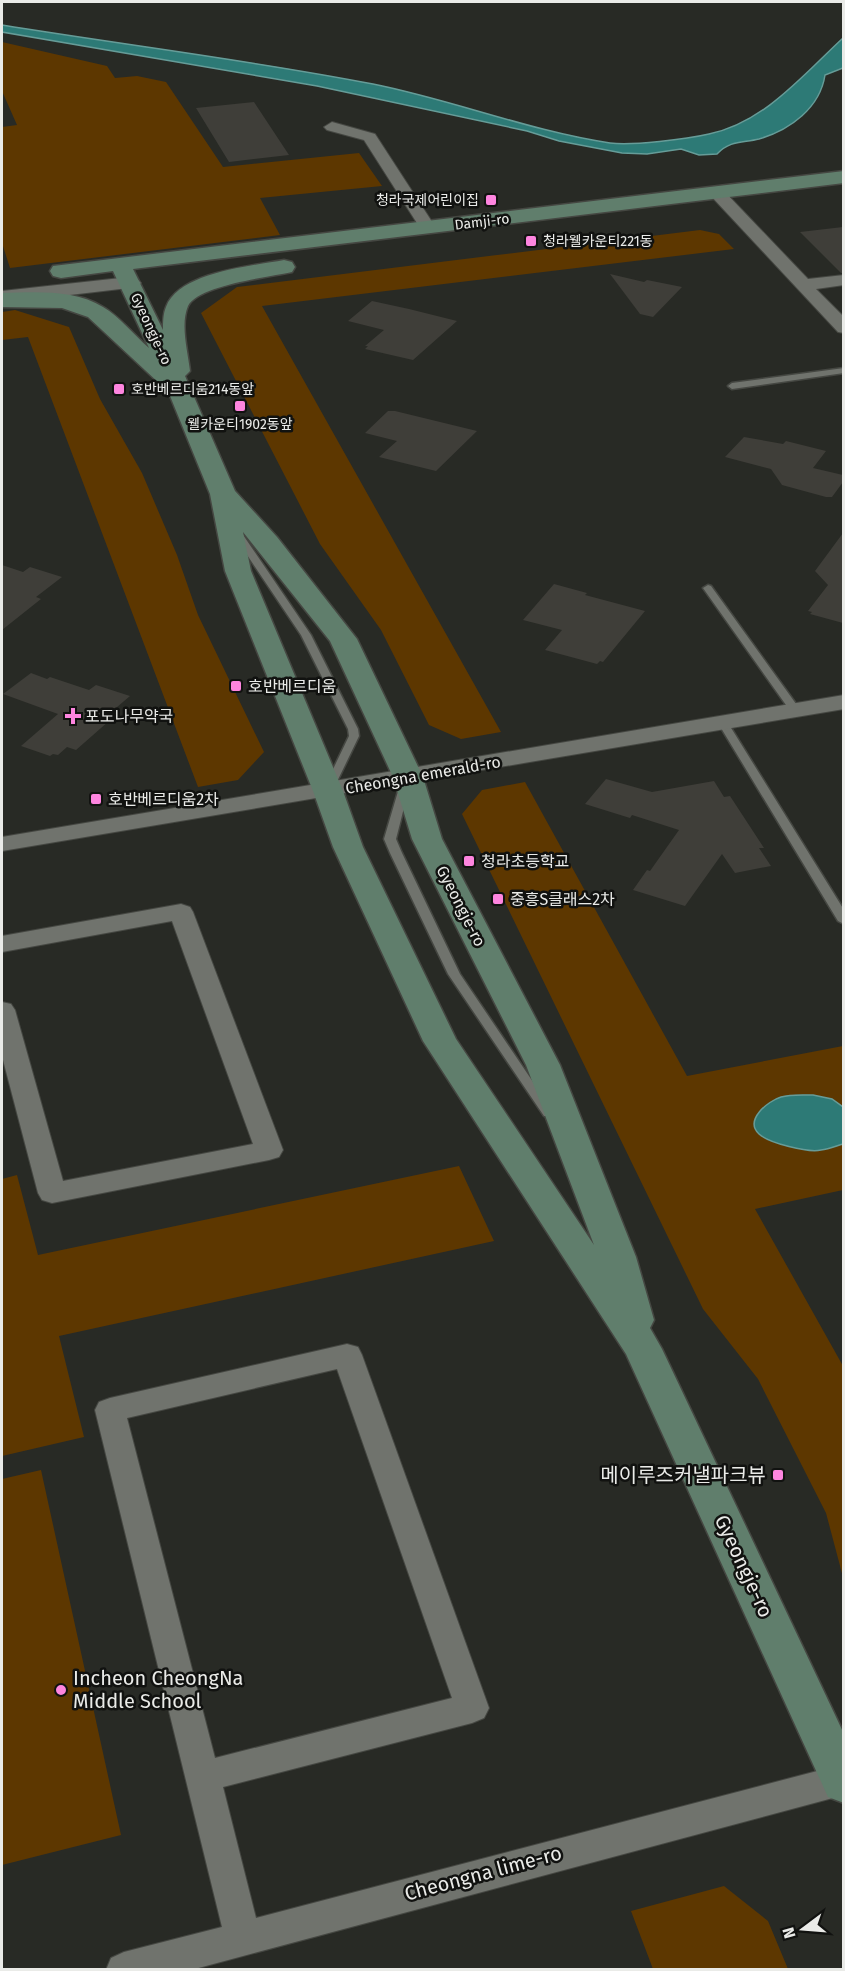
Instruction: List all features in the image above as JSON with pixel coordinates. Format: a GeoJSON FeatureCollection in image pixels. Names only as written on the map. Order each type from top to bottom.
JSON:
{"type":"FeatureCollection","features":[{"type":"Feature","properties":{"kind":"main road","name":"Damji-ro"},"geometry":{"type":"LineString","coordinates":[[61,271],[133,276],[428,228],[843,177]]}},
{"type":"Feature","properties":{"kind":"main road"},"geometry":{"type":"LineString","coordinates":[[651,221],[843,197]]}},
{"type":"Feature","properties":{"kind":"main road"},"geometry":{"type":"LineString","coordinates":[[179,278],[307,264]]}},
{"type":"Feature","properties":{"kind":"main road"},"geometry":{"type":"LineString","coordinates":[[179,388],[175,331],[178,305],[181,301],[198,288],[215,281],[284,267]]}},
{"type":"Feature","properties":{"kind":"main road","name":"Gyeongje-ro"},"geometry":{"type":"LineString","coordinates":[[133,276],[225,506],[238,571],[328,791],[348,847],[440,1041],[643,1349],[843,1780]]}},
{"type":"Feature","properties":{"kind":"main road"},"geometry":{"type":"LineString","coordinates":[[2,299],[53,299],[82,304],[96,312],[141,356],[179,388]]}},
{"type":"Feature","properties":{"kind":"main road","name":"Gyeongje-ro"},"geometry":{"type":"LineString","coordinates":[[225,506],[268,543],[343,639],[408,777],[427,839],[543,1065],[617,1257],[643,1349]]}},
{"type":"Feature","properties":{"kind":"street"},"geometry":{"type":"LineString","coordinates":[[332,127],[370,137],[428,228]]}},
{"type":"Feature","properties":{"kind":"street"},"geometry":{"type":"LineString","coordinates":[[717,193],[843,328]]}},
{"type":"Feature","properties":{"kind":"street"},"geometry":{"type":"LineString","coordinates":[[2,278],[61,271]]}},
{"type":"Feature","properties":{"kind":"street"},"geometry":{"type":"LineString","coordinates":[[2,299],[133,276]]}},
{"type":"Feature","properties":{"kind":"street"},"geometry":{"type":"LineString","coordinates":[[804,285],[843,280]]}},
{"type":"Feature","properties":{"kind":"street","name":"Cheongna emerald-ro"},"geometry":{"type":"LineString","coordinates":[[2,844],[328,791],[843,702]]}},
{"type":"Feature","properties":{"kind":"street"},"geometry":{"type":"LineString","coordinates":[[2,944],[181,912],[268,1150],[52,1193],[2,1010]]}},
{"type":"Feature","properties":{"kind":"street"},"geometry":{"type":"LineString","coordinates":[[204,1776],[472,1708],[347,1356],[110,1410],[243,1937]]}},
{"type":"Feature","properties":{"kind":"street","name":"Cheongna lime-ro"},"geometry":{"type":"LineString","coordinates":[[124,1970],[843,1780]]}},
{"type":"Feature","properties":{"kind":"lane"},"geometry":{"type":"LineString","coordinates":[[732,386],[843,370]]}},
{"type":"Feature","properties":{"kind":"lane"},"geometry":{"type":"LineString","coordinates":[[225,506],[306,635],[353,729],[354,736],[328,791]]}},
{"type":"Feature","properties":{"kind":"lane"},"geometry":{"type":"LineString","coordinates":[[708,588],[795,710]]}},
{"type":"Feature","properties":{"kind":"lane"},"geometry":{"type":"LineString","coordinates":[[723,723],[773,802],[843,921]]}},
{"type":"Feature","properties":{"kind":"shaded area"},"geometry":{"type":"Polygon","coordinates":[[[2,42],[107,66],[115,78],[137,76],[166,82],[223,167],[359,153],[382,186],[260,198],[280,235],[10,268],[2,243],[2,127],[17,125],[2,91],[2,42]]]}},
{"type":"Feature","properties":{"kind":"shaded area"},"geometry":{"type":"Polygon","coordinates":[[[700,230],[719,234],[734,249],[262,306],[501,732],[461,739],[429,725],[381,630],[320,544],[201,313],[237,287],[700,230]]]}},
{"type":"Feature","properties":{"kind":"shaded area"},"geometry":{"type":"Polygon","coordinates":[[[15,310],[69,327],[100,399],[142,473],[177,555],[198,615],[264,752],[238,780],[198,787],[28,337],[2,340],[2,312],[15,310]]]}},
{"type":"Feature","properties":{"kind":"shaded area"},"geometry":{"type":"Polygon","coordinates":[[[525,782],[687,1076],[843,1046],[843,1190],[755,1209],[843,1366],[843,1577],[826,1513],[758,1379],[703,1309],[462,814],[482,790],[525,782]]]}},
{"type":"Feature","properties":{"kind":"shaded area"},"geometry":{"type":"Polygon","coordinates":[[[459,1166],[494,1241],[59,1336],[84,1437],[2,1456],[2,1179],[17,1175],[38,1255],[459,1166]]]}},
{"type":"Feature","properties":{"kind":"shaded area"},"geometry":{"type":"Polygon","coordinates":[[[41,1470],[121,1835],[2,1865],[2,1479],[41,1470]]]}},
{"type":"Feature","properties":{"kind":"shaded area"},"geometry":{"type":"Polygon","coordinates":[[[724,1886],[768,1921],[788,1969],[653,1969],[631,1911],[724,1886]]]}},
{"type":"Feature","properties":{"kind":"water"},"geometry":{"type":"Polygon","coordinates":[[[2,25],[327,75],[433,98],[550,131],[620,144],[660,142],[699,136],[729,128],[748,119],[782,95],[843,38],[843,68],[825,75],[817,98],[802,116],[771,135],[732,144],[717,154],[699,155],[681,149],[647,154],[622,153],[317,86],[2,32],[2,25]]]}},
{"type":"Feature","properties":{"kind":"water"},"geometry":{"type":"Polygon","coordinates":[[[789,1095],[813,1095],[832,1099],[843,1107],[843,1144],[815,1151],[798,1149],[771,1141],[755,1129],[756,1117],[764,1107],[776,1099],[789,1095]]]}},
{"type":"Feature","properties":{"kind":"building"},"geometry":{"type":"Polygon","coordinates":[[[254,102],[289,155],[229,162],[196,108],[254,102]]]}},
{"type":"Feature","properties":{"kind":"building"},"geometry":{"type":"Polygon","coordinates":[[[843,227],[843,273],[841,273],[800,232],[843,227]]]}},
{"type":"Feature","properties":{"kind":"building"},"geometry":{"type":"Polygon","coordinates":[[[610,274],[644,282],[647,280],[682,287],[653,317],[640,314],[610,274]]]}},
{"type":"Feature","properties":{"kind":"building"},"geometry":{"type":"Polygon","coordinates":[[[372,301],[457,321],[413,360],[365,349],[368,346],[365,346],[384,330],[348,321],[372,301]]]}},
{"type":"Feature","properties":{"kind":"building"},"geometry":{"type":"Polygon","coordinates":[[[388,411],[477,431],[436,471],[379,457],[397,441],[365,433],[388,411]]]}},
{"type":"Feature","properties":{"kind":"building"},"geometry":{"type":"Polygon","coordinates":[[[744,437],[783,444],[786,441],[826,451],[813,468],[843,475],[843,482],[832,497],[782,485],[771,469],[725,457],[744,437]]]}},
{"type":"Feature","properties":{"kind":"building"},"geometry":{"type":"Polygon","coordinates":[[[843,533],[843,623],[810,614],[812,612],[808,611],[828,585],[815,571],[843,533]]]}},
{"type":"Feature","properties":{"kind":"building"},"geometry":{"type":"Polygon","coordinates":[[[2,565],[23,572],[30,567],[62,577],[36,597],[41,599],[2,630],[2,565]]]}},
{"type":"Feature","properties":{"kind":"building"},"geometry":{"type":"Polygon","coordinates":[[[554,584],[645,611],[603,662],[600,661],[597,664],[545,650],[562,630],[523,620],[554,584]]]}},
{"type":"Feature","properties":{"kind":"building"},"geometry":{"type":"Polygon","coordinates":[[[31,673],[89,690],[96,685],[130,696],[103,719],[109,721],[76,750],[67,747],[58,755],[50,756],[21,746],[58,714],[3,694],[31,673]]]}},
{"type":"Feature","properties":{"kind":"building"},"geometry":{"type":"Polygon","coordinates":[[[606,779],[652,792],[714,781],[724,797],[730,796],[764,848],[759,848],[771,866],[735,873],[722,854],[685,906],[633,890],[647,870],[650,871],[679,830],[632,815],[630,818],[585,804],[606,779]]]}},
{"type":"Feature","properties":{"kind":"place","name":"청라국제어린이집"},"geometry":{"type":"Point","coordinates":[491,200]}},
{"type":"Feature","properties":{"kind":"place","name":"청라웰카운티221동"},"geometry":{"type":"Point","coordinates":[531,241]}},
{"type":"Feature","properties":{"kind":"place","name":"호반베르디움214동앞"},"geometry":{"type":"Point","coordinates":[119,389]}},
{"type":"Feature","properties":{"kind":"place","name":"웰카운티1902동앞"},"geometry":{"type":"Point","coordinates":[240,406]}},
{"type":"Feature","properties":{"kind":"place","name":"호반베르디움"},"geometry":{"type":"Point","coordinates":[236,686]}},
{"type":"Feature","properties":{"kind":"place","name":"포도나무약국"},"geometry":{"type":"Point","coordinates":[73,716]}},
{"type":"Feature","properties":{"kind":"place","name":"호반베르디움2차"},"geometry":{"type":"Point","coordinates":[96,799]}},
{"type":"Feature","properties":{"kind":"place","name":"청라초등학교"},"geometry":{"type":"Point","coordinates":[469,861]}},
{"type":"Feature","properties":{"kind":"place","name":"중흥S클래스2차"},"geometry":{"type":"Point","coordinates":[498,899]}},
{"type":"Feature","properties":{"kind":"place","name":"메이루즈커낼파크뷰"},"geometry":{"type":"Point","coordinates":[778,1475]}},
{"type":"Feature","properties":{"kind":"place","name":"Incheon CheongNa Middle School"},"geometry":{"type":"Point","coordinates":[61,1690]}}]}
